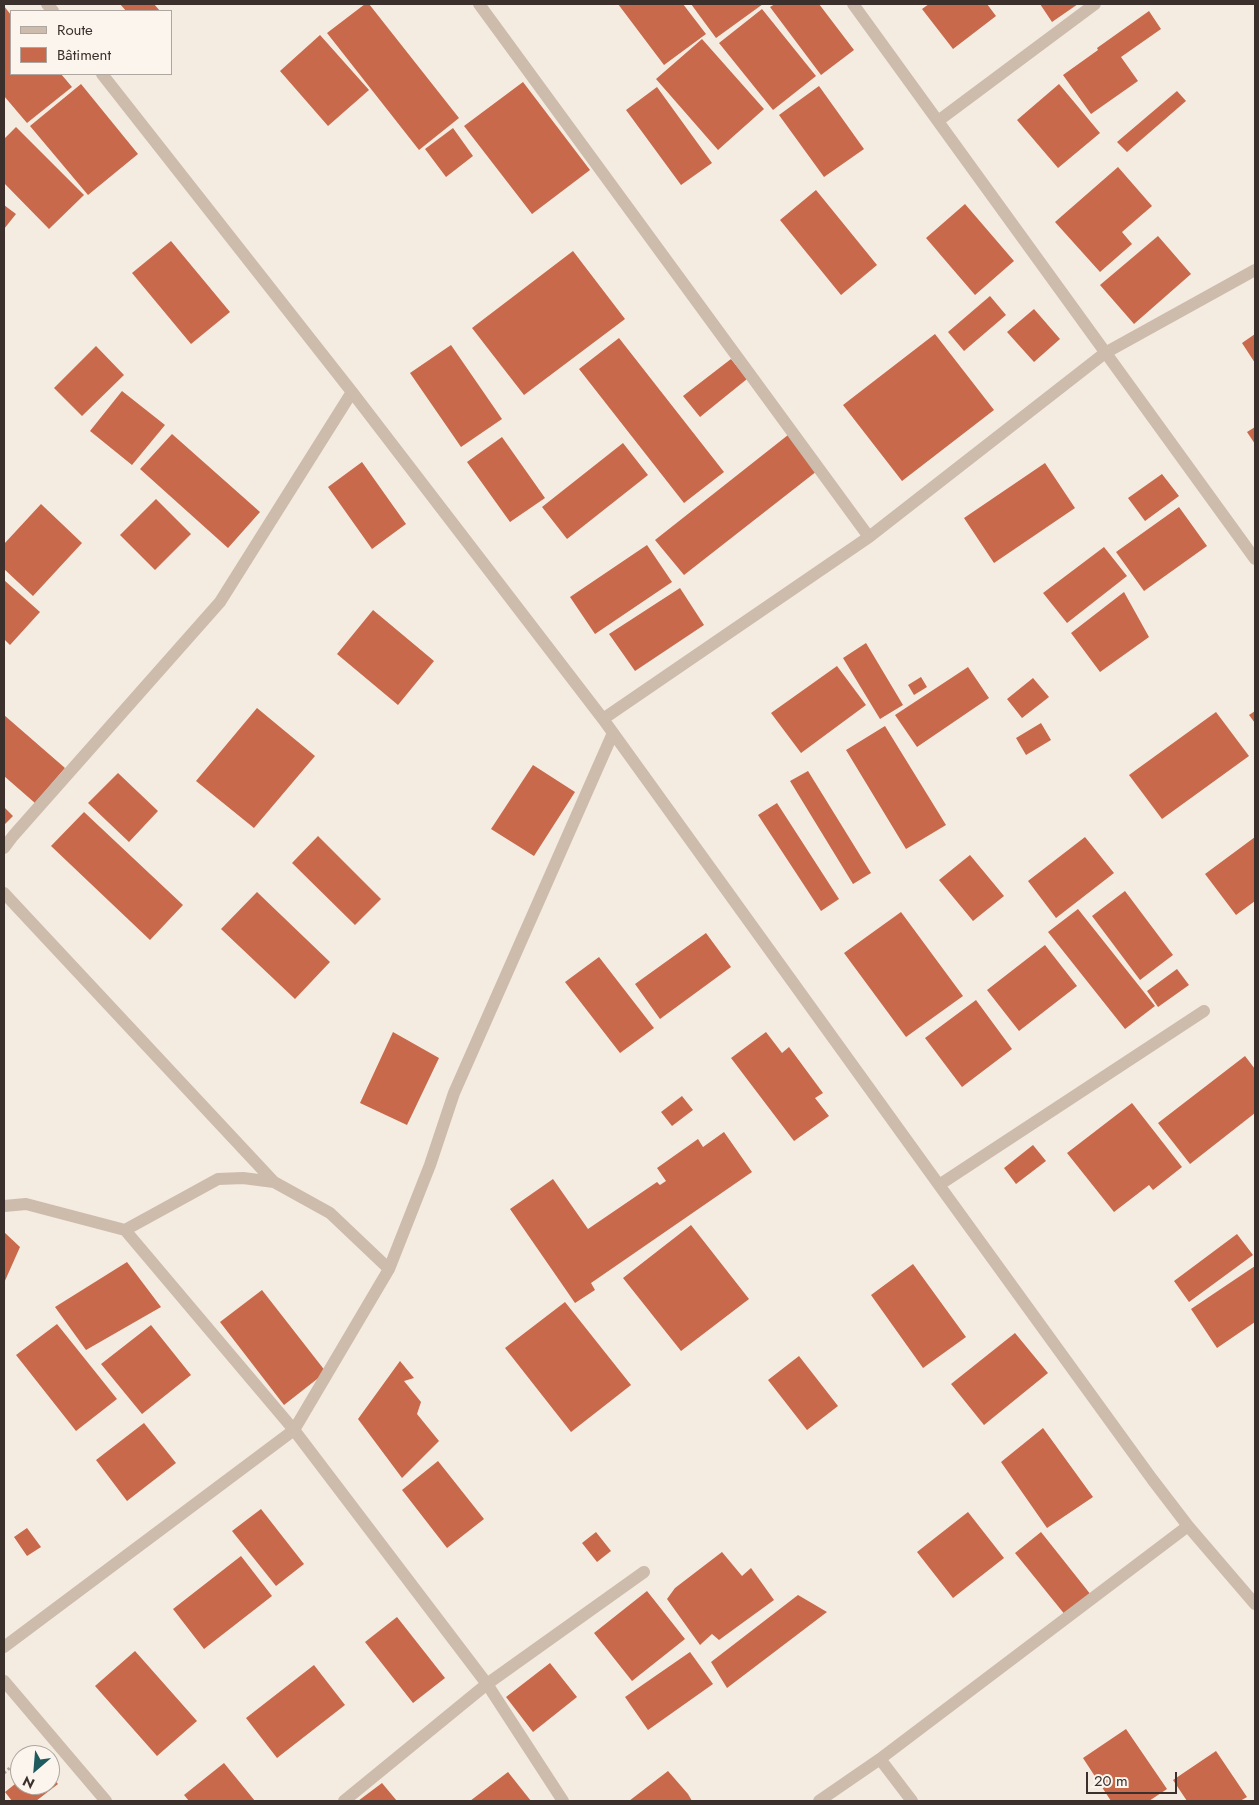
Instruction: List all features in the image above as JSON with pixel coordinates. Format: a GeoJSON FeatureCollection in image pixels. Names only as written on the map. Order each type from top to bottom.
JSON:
{"type":"FeatureCollection","features":[{"type":"Feature","properties":{"kind":"street"},"geometry":{"type":"LineString","coordinates":[[479,4],[869,537]]}},
{"type":"Feature","properties":{"kind":"street"},"geometry":{"type":"LineString","coordinates":[[853,4],[1255,559]]}},
{"type":"Feature","properties":{"kind":"street"},"geometry":{"type":"LineString","coordinates":[[938,121],[1096,4]]}},
{"type":"Feature","properties":{"kind":"street"},"geometry":{"type":"LineString","coordinates":[[103,75],[352,392],[603,719],[1152,1479],[1188,1526],[1255,1604]]}},
{"type":"Feature","properties":{"kind":"street"},"geometry":{"type":"LineString","coordinates":[[603,719],[869,537],[1105,353],[1255,270]]}},
{"type":"Feature","properties":{"kind":"street"},"geometry":{"type":"LineString","coordinates":[[4,848],[12,836],[220,602],[352,392]]}},
{"type":"Feature","properties":{"kind":"street"},"geometry":{"type":"LineString","coordinates":[[4,1647],[294,1430],[389,1269],[430,1166],[454,1093],[613,733]]}},
{"type":"Feature","properties":{"kind":"street"},"geometry":{"type":"LineString","coordinates":[[4,893],[274,1182],[330,1213],[389,1269]]}},
{"type":"Feature","properties":{"kind":"street"},"geometry":{"type":"LineString","coordinates":[[939,1186],[1204,1011]]}},
{"type":"Feature","properties":{"kind":"street"},"geometry":{"type":"LineString","coordinates":[[125,1230],[218,1179],[242,1178],[274,1182]]}},
{"type":"Feature","properties":{"kind":"street"},"geometry":{"type":"LineString","coordinates":[[4,1206],[26,1204],[125,1230],[294,1430],[487,1684],[563,1801]]}},
{"type":"Feature","properties":{"kind":"street"},"geometry":{"type":"LineString","coordinates":[[819,1801],[880,1759],[1188,1526]]}},
{"type":"Feature","properties":{"kind":"street"},"geometry":{"type":"LineString","coordinates":[[344,1801],[487,1684],[644,1572]]}},
{"type":"Feature","properties":{"kind":"street"},"geometry":{"type":"LineString","coordinates":[[4,1681],[106,1801]]}},
{"type":"Feature","properties":{"kind":"street"},"geometry":{"type":"LineString","coordinates":[[880,1759],[912,1801]]}},
{"type":"Feature","properties":{"kind":"building"},"geometry":{"type":"Polygon","coordinates":[[[120,4],[154,4],[159,10],[125,10],[120,4]]]}},
{"type":"Feature","properties":{"kind":"building"},"geometry":{"type":"Polygon","coordinates":[[[365,4],[369,4],[459,118],[419,150],[327,33],[365,4]]]}},
{"type":"Feature","properties":{"kind":"building"},"geometry":{"type":"Polygon","coordinates":[[[618,4],[683,4],[706,34],[664,65],[618,4]]]}},
{"type":"Feature","properties":{"kind":"building"},"geometry":{"type":"Polygon","coordinates":[[[691,4],[763,4],[716,38],[691,4]]]}},
{"type":"Feature","properties":{"kind":"building"},"geometry":{"type":"Polygon","coordinates":[[[775,4],[819,4],[854,50],[821,75],[770,7],[775,4]]]}},
{"type":"Feature","properties":{"kind":"building"},"geometry":{"type":"Polygon","coordinates":[[[929,4],[987,4],[996,16],[953,49],[922,9],[929,4]]]}},
{"type":"Feature","properties":{"kind":"building"},"geometry":{"type":"Polygon","coordinates":[[[1040,4],[1078,4],[1052,22],[1040,4]]]}},
{"type":"Feature","properties":{"kind":"building"},"geometry":{"type":"Polygon","coordinates":[[[4,6],[10,14],[10,75],[62,75],[72,87],[27,123],[4,96],[4,6]]]}},
{"type":"Feature","properties":{"kind":"building"},"geometry":{"type":"Polygon","coordinates":[[[762,9],[816,76],[773,110],[719,43],[762,9]]]}},
{"type":"Feature","properties":{"kind":"building"},"geometry":{"type":"Polygon","coordinates":[[[1149,11],[1161,29],[1121,57],[1138,81],[1091,114],[1063,75],[1149,11]]]}},
{"type":"Feature","properties":{"kind":"building"},"geometry":{"type":"Polygon","coordinates":[[[320,35],[369,90],[328,126],[280,71],[320,35]]]}},
{"type":"Feature","properties":{"kind":"building"},"geometry":{"type":"Polygon","coordinates":[[[702,39],[764,109],[718,150],[656,79],[702,39]]]}},
{"type":"Feature","properties":{"kind":"building"},"geometry":{"type":"Polygon","coordinates":[[[523,82],[590,170],[532,214],[464,126],[523,82]]]}},
{"type":"Feature","properties":{"kind":"building"},"geometry":{"type":"Polygon","coordinates":[[[81,84],[138,154],[88,195],[30,126],[81,84]]]}},
{"type":"Feature","properties":{"kind":"building"},"geometry":{"type":"Polygon","coordinates":[[[1059,84],[1100,133],[1058,168],[1017,120],[1059,84]]]}},
{"type":"Feature","properties":{"kind":"building"},"geometry":{"type":"Polygon","coordinates":[[[819,86],[864,149],[824,177],[779,115],[819,86]]]}},
{"type":"Feature","properties":{"kind":"building"},"geometry":{"type":"Polygon","coordinates":[[[657,87],[712,163],[681,185],[626,110],[657,87]]]}},
{"type":"Feature","properties":{"kind":"building"},"geometry":{"type":"Polygon","coordinates":[[[1177,91],[1186,101],[1127,152],[1117,142],[1177,91]]]}},
{"type":"Feature","properties":{"kind":"building"},"geometry":{"type":"Polygon","coordinates":[[[16,127],[84,195],[49,229],[4,183],[4,139],[16,127]]]}},
{"type":"Feature","properties":{"kind":"building"},"geometry":{"type":"Polygon","coordinates":[[[453,128],[473,156],[446,177],[425,149],[453,128]]]}},
{"type":"Feature","properties":{"kind":"building"},"geometry":{"type":"Polygon","coordinates":[[[1118,167],[1152,206],[1122,232],[1132,244],[1100,272],[1055,222],[1118,167]]]}},
{"type":"Feature","properties":{"kind":"building"},"geometry":{"type":"Polygon","coordinates":[[[816,190],[877,265],[841,295],[780,220],[816,190]]]}},
{"type":"Feature","properties":{"kind":"building"},"geometry":{"type":"Polygon","coordinates":[[[965,204],[1014,261],[975,295],[926,238],[965,204]]]}},
{"type":"Feature","properties":{"kind":"building"},"geometry":{"type":"Polygon","coordinates":[[[4,205],[16,214],[4,229],[4,205]]]}},
{"type":"Feature","properties":{"kind":"building"},"geometry":{"type":"Polygon","coordinates":[[[1158,236],[1191,274],[1134,324],[1100,285],[1158,236]]]}},
{"type":"Feature","properties":{"kind":"building"},"geometry":{"type":"Polygon","coordinates":[[[171,241],[230,312],[191,344],[132,273],[171,241]]]}},
{"type":"Feature","properties":{"kind":"building"},"geometry":{"type":"Polygon","coordinates":[[[573,251],[625,319],[524,395],[472,328],[573,251]]]}},
{"type":"Feature","properties":{"kind":"building"},"geometry":{"type":"Polygon","coordinates":[[[990,296],[1006,315],[964,351],[948,332],[990,296]]]}},
{"type":"Feature","properties":{"kind":"building"},"geometry":{"type":"Polygon","coordinates":[[[1034,309],[1060,339],[1034,362],[1007,332],[1034,309]]]}},
{"type":"Feature","properties":{"kind":"building"},"geometry":{"type":"Polygon","coordinates":[[[935,334],[994,410],[902,481],[843,405],[935,334]]]}},
{"type":"Feature","properties":{"kind":"building"},"geometry":{"type":"Polygon","coordinates":[[[1255,334],[1255,363],[1242,343],[1255,334]]]}},
{"type":"Feature","properties":{"kind":"building"},"geometry":{"type":"Polygon","coordinates":[[[619,338],[724,472],[684,503],[579,369],[619,338]]]}},
{"type":"Feature","properties":{"kind":"building"},"geometry":{"type":"Polygon","coordinates":[[[451,345],[502,419],[461,447],[410,373],[451,345]]]}},
{"type":"Feature","properties":{"kind":"building"},"geometry":{"type":"Polygon","coordinates":[[[96,346],[124,375],[82,416],[54,388],[96,346]]]}},
{"type":"Feature","properties":{"kind":"building"},"geometry":{"type":"Polygon","coordinates":[[[731,359],[747,379],[700,417],[683,396],[731,359]]]}},
{"type":"Feature","properties":{"kind":"building"},"geometry":{"type":"Polygon","coordinates":[[[122,391],[165,425],[132,465],[90,431],[122,391]]]}},
{"type":"Feature","properties":{"kind":"building"},"geometry":{"type":"Polygon","coordinates":[[[1255,427],[1255,444],[1247,432],[1255,427]]]}},
{"type":"Feature","properties":{"kind":"building"},"geometry":{"type":"Polygon","coordinates":[[[172,434],[260,512],[228,548],[140,469],[172,434]]]}},
{"type":"Feature","properties":{"kind":"building"},"geometry":{"type":"Polygon","coordinates":[[[788,435],[817,471],[684,575],[655,540],[788,435]]]}},
{"type":"Feature","properties":{"kind":"building"},"geometry":{"type":"Polygon","coordinates":[[[502,437],[545,498],[510,522],[467,462],[502,437]]]}},
{"type":"Feature","properties":{"kind":"building"},"geometry":{"type":"Polygon","coordinates":[[[623,443],[648,475],[567,539],[542,507],[623,443]]]}},
{"type":"Feature","properties":{"kind":"building"},"geometry":{"type":"Polygon","coordinates":[[[362,462],[406,524],[372,549],[328,487],[362,462]]]}},
{"type":"Feature","properties":{"kind":"building"},"geometry":{"type":"Polygon","coordinates":[[[1045,463],[1075,508],[994,563],[964,518],[1045,463]]]}},
{"type":"Feature","properties":{"kind":"building"},"geometry":{"type":"Polygon","coordinates":[[[1162,474],[1179,496],[1145,521],[1128,498],[1162,474]]]}},
{"type":"Feature","properties":{"kind":"building"},"geometry":{"type":"Polygon","coordinates":[[[156,499],[191,534],[155,570],[120,535],[156,499]]]}},
{"type":"Feature","properties":{"kind":"building"},"geometry":{"type":"Polygon","coordinates":[[[41,504],[82,543],[33,596],[4,569],[4,544],[41,504]]]}},
{"type":"Feature","properties":{"kind":"building"},"geometry":{"type":"Polygon","coordinates":[[[1179,507],[1207,546],[1144,591],[1116,552],[1179,507]]]}},
{"type":"Feature","properties":{"kind":"building"},"geometry":{"type":"Polygon","coordinates":[[[647,545],[672,582],[595,634],[570,597],[647,545]]]}},
{"type":"Feature","properties":{"kind":"building"},"geometry":{"type":"Polygon","coordinates":[[[1104,547],[1127,576],[1067,623],[1043,593],[1104,547]]]}},
{"type":"Feature","properties":{"kind":"building"},"geometry":{"type":"Polygon","coordinates":[[[4,580],[40,612],[10,645],[4,639],[4,580]]]}},
{"type":"Feature","properties":{"kind":"building"},"geometry":{"type":"Polygon","coordinates":[[[680,588],[704,625],[635,671],[609,634],[680,588]]]}},
{"type":"Feature","properties":{"kind":"building"},"geometry":{"type":"Polygon","coordinates":[[[1124,592],[1149,637],[1100,672],[1071,633],[1124,592]]]}},
{"type":"Feature","properties":{"kind":"building"},"geometry":{"type":"Polygon","coordinates":[[[373,610],[434,661],[398,705],[337,654],[373,610]]]}},
{"type":"Feature","properties":{"kind":"building"},"geometry":{"type":"Polygon","coordinates":[[[866,643],[903,705],[880,719],[843,658],[866,643]]]}},
{"type":"Feature","properties":{"kind":"building"},"geometry":{"type":"Polygon","coordinates":[[[837,666],[866,705],[801,753],[771,713],[837,666]]]}},
{"type":"Feature","properties":{"kind":"building"},"geometry":{"type":"Polygon","coordinates":[[[968,667],[989,698],[917,747],[895,715],[968,667]]]}},
{"type":"Feature","properties":{"kind":"building"},"geometry":{"type":"Polygon","coordinates":[[[921,677],[927,687],[914,695],[908,685],[921,677]]]}},
{"type":"Feature","properties":{"kind":"building"},"geometry":{"type":"Polygon","coordinates":[[[1033,678],[1049,697],[1022,718],[1007,699],[1033,678]]]}},
{"type":"Feature","properties":{"kind":"building"},"geometry":{"type":"Polygon","coordinates":[[[257,708],[315,756],[254,828],[196,781],[257,708]]]}},
{"type":"Feature","properties":{"kind":"building"},"geometry":{"type":"Polygon","coordinates":[[[1255,711],[1255,723],[1249,715],[1255,711]]]}},
{"type":"Feature","properties":{"kind":"building"},"geometry":{"type":"Polygon","coordinates":[[[1216,712],[1249,756],[1162,819],[1129,775],[1216,712]]]}},
{"type":"Feature","properties":{"kind":"building"},"geometry":{"type":"Polygon","coordinates":[[[4,715],[65,768],[35,803],[4,776],[4,715]]]}},
{"type":"Feature","properties":{"kind":"building"},"geometry":{"type":"Polygon","coordinates":[[[1041,723],[1051,740],[1026,755],[1016,738],[1041,723]]]}},
{"type":"Feature","properties":{"kind":"building"},"geometry":{"type":"Polygon","coordinates":[[[885,726],[946,825],[906,849],[846,750],[885,726]]]}},
{"type":"Feature","properties":{"kind":"building"},"geometry":{"type":"Polygon","coordinates":[[[533,765],[575,792],[534,856],[491,829],[533,765]]]}},
{"type":"Feature","properties":{"kind":"building"},"geometry":{"type":"Polygon","coordinates":[[[808,771],[871,873],[853,884],[790,781],[808,771]]]}},
{"type":"Feature","properties":{"kind":"building"},"geometry":{"type":"Polygon","coordinates":[[[118,773],[158,811],[129,842],[88,803],[118,773]]]}},
{"type":"Feature","properties":{"kind":"building"},"geometry":{"type":"Polygon","coordinates":[[[777,803],[839,899],[821,911],[758,815],[777,803]]]}},
{"type":"Feature","properties":{"kind":"building"},"geometry":{"type":"Polygon","coordinates":[[[4,807],[13,816],[4,825],[4,807]]]}},
{"type":"Feature","properties":{"kind":"building"},"geometry":{"type":"Polygon","coordinates":[[[84,812],[183,905],[150,940],[51,846],[84,812]]]}},
{"type":"Feature","properties":{"kind":"building"},"geometry":{"type":"Polygon","coordinates":[[[318,836],[381,899],[355,925],[292,863],[318,836]]]}},
{"type":"Feature","properties":{"kind":"building"},"geometry":{"type":"Polygon","coordinates":[[[1085,837],[1114,873],[1056,918],[1028,881],[1085,837]]]}},
{"type":"Feature","properties":{"kind":"building"},"geometry":{"type":"Polygon","coordinates":[[[1255,837],[1255,901],[1236,915],[1205,874],[1255,837]]]}},
{"type":"Feature","properties":{"kind":"building"},"geometry":{"type":"Polygon","coordinates":[[[970,855],[1004,896],[973,921],[939,880],[970,855]]]}},
{"type":"Feature","properties":{"kind":"building"},"geometry":{"type":"Polygon","coordinates":[[[1125,891],[1173,955],[1140,980],[1092,916],[1125,891]]]}},
{"type":"Feature","properties":{"kind":"building"},"geometry":{"type":"Polygon","coordinates":[[[257,892],[330,962],[295,999],[221,929],[257,892]]]}},
{"type":"Feature","properties":{"kind":"building"},"geometry":{"type":"Polygon","coordinates":[[[1078,909],[1155,1006],[1125,1029],[1048,932],[1078,909]]]}},
{"type":"Feature","properties":{"kind":"building"},"geometry":{"type":"Polygon","coordinates":[[[901,912],[963,996],[906,1037],[844,953],[901,912]]]}},
{"type":"Feature","properties":{"kind":"building"},"geometry":{"type":"Polygon","coordinates":[[[706,933],[731,967],[660,1019],[635,984],[706,933]]]}},
{"type":"Feature","properties":{"kind":"building"},"geometry":{"type":"Polygon","coordinates":[[[1045,945],[1077,986],[1019,1031],[987,990],[1045,945]]]}},
{"type":"Feature","properties":{"kind":"building"},"geometry":{"type":"Polygon","coordinates":[[[599,957],[654,1028],[620,1053],[565,982],[599,957]]]}},
{"type":"Feature","properties":{"kind":"building"},"geometry":{"type":"Polygon","coordinates":[[[1177,969],[1189,985],[1158,1007],[1147,991],[1177,969]]]}},
{"type":"Feature","properties":{"kind":"building"},"geometry":{"type":"Polygon","coordinates":[[[976,1000],[1012,1049],[962,1087],[925,1038],[976,1000]]]}},
{"type":"Feature","properties":{"kind":"building"},"geometry":{"type":"Polygon","coordinates":[[[393,1032],[439,1058],[407,1125],[360,1103],[393,1032]]]}},
{"type":"Feature","properties":{"kind":"building"},"geometry":{"type":"Polygon","coordinates":[[[766,1032],[782,1053],[789,1047],[823,1093],[815,1098],[829,1116],[794,1141],[731,1058],[766,1032]]]}},
{"type":"Feature","properties":{"kind":"building"},"geometry":{"type":"Polygon","coordinates":[[[1245,1056],[1255,1069],[1255,1113],[1190,1164],[1158,1123],[1245,1056]]]}},
{"type":"Feature","properties":{"kind":"building"},"geometry":{"type":"Polygon","coordinates":[[[682,1096],[693,1110],[672,1126],[661,1112],[682,1096]]]}},
{"type":"Feature","properties":{"kind":"building"},"geometry":{"type":"Polygon","coordinates":[[[1132,1103],[1182,1167],[1153,1190],[1149,1185],[1114,1212],[1067,1153],[1132,1103]]]}},
{"type":"Feature","properties":{"kind":"building"},"geometry":{"type":"Polygon","coordinates":[[[724,1132],[752,1172],[591,1283],[595,1290],[575,1303],[510,1209],[553,1179],[588,1229],[657,1182],[660,1185],[666,1181],[657,1168],[698,1139],[703,1147],[724,1132]]]}},
{"type":"Feature","properties":{"kind":"building"},"geometry":{"type":"Polygon","coordinates":[[[1033,1145],[1046,1161],[1016,1184],[1004,1168],[1033,1145]]]}},
{"type":"Feature","properties":{"kind":"building"},"geometry":{"type":"Polygon","coordinates":[[[691,1225],[749,1299],[681,1351],[623,1278],[691,1225]]]}},
{"type":"Feature","properties":{"kind":"building"},"geometry":{"type":"Polygon","coordinates":[[[4,1232],[20,1247],[4,1283],[4,1232]]]}},
{"type":"Feature","properties":{"kind":"building"},"geometry":{"type":"Polygon","coordinates":[[[1237,1234],[1253,1255],[1189,1302],[1174,1281],[1237,1234]]]}},
{"type":"Feature","properties":{"kind":"building"},"geometry":{"type":"Polygon","coordinates":[[[127,1262],[161,1307],[86,1350],[55,1307],[127,1262]]]}},
{"type":"Feature","properties":{"kind":"building"},"geometry":{"type":"Polygon","coordinates":[[[913,1264],[966,1337],[923,1368],[871,1295],[913,1264]]]}},
{"type":"Feature","properties":{"kind":"building"},"geometry":{"type":"Polygon","coordinates":[[[1255,1266],[1255,1322],[1217,1348],[1191,1309],[1255,1266]]]}},
{"type":"Feature","properties":{"kind":"building"},"geometry":{"type":"Polygon","coordinates":[[[262,1290],[326,1372],[284,1405],[220,1322],[262,1290]]]}},
{"type":"Feature","properties":{"kind":"building"},"geometry":{"type":"Polygon","coordinates":[[[565,1302],[631,1385],[571,1432],[505,1348],[565,1302]]]}},
{"type":"Feature","properties":{"kind":"building"},"geometry":{"type":"Polygon","coordinates":[[[57,1324],[117,1399],[76,1431],[16,1355],[57,1324]]]}},
{"type":"Feature","properties":{"kind":"building"},"geometry":{"type":"Polygon","coordinates":[[[151,1325],[191,1375],[142,1414],[101,1364],[151,1325]]]}},
{"type":"Feature","properties":{"kind":"building"},"geometry":{"type":"Polygon","coordinates":[[[1015,1333],[1048,1373],[984,1425],[951,1384],[1015,1333]]]}},
{"type":"Feature","properties":{"kind":"building"},"geometry":{"type":"Polygon","coordinates":[[[799,1356],[838,1406],[807,1430],[768,1380],[799,1356]]]}},
{"type":"Feature","properties":{"kind":"building"},"geometry":{"type":"Polygon","coordinates":[[[400,1361],[414,1378],[404,1381],[421,1402],[417,1414],[439,1441],[402,1478],[358,1419],[400,1361]]]}},
{"type":"Feature","properties":{"kind":"building"},"geometry":{"type":"Polygon","coordinates":[[[144,1423],[176,1463],[127,1501],[96,1460],[144,1423]]]}},
{"type":"Feature","properties":{"kind":"building"},"geometry":{"type":"Polygon","coordinates":[[[1043,1428],[1093,1497],[1047,1528],[1001,1462],[1043,1428]]]}},
{"type":"Feature","properties":{"kind":"building"},"geometry":{"type":"Polygon","coordinates":[[[438,1461],[484,1519],[447,1548],[402,1490],[438,1461]]]}},
{"type":"Feature","properties":{"kind":"building"},"geometry":{"type":"Polygon","coordinates":[[[261,1509],[304,1564],[276,1586],[232,1531],[261,1509]]]}},
{"type":"Feature","properties":{"kind":"building"},"geometry":{"type":"Polygon","coordinates":[[[968,1512],[1004,1558],[953,1598],[917,1552],[968,1512]]]}},
{"type":"Feature","properties":{"kind":"building"},"geometry":{"type":"Polygon","coordinates":[[[27,1528],[41,1547],[27,1556],[14,1537],[27,1528]]]}},
{"type":"Feature","properties":{"kind":"building"},"geometry":{"type":"Polygon","coordinates":[[[596,1532],[611,1551],[597,1562],[582,1543],[596,1532]]]}},
{"type":"Feature","properties":{"kind":"building"},"geometry":{"type":"Polygon","coordinates":[[[1041,1532],[1091,1595],[1066,1616],[1015,1553],[1041,1532]]]}},
{"type":"Feature","properties":{"kind":"building"},"geometry":{"type":"Polygon","coordinates":[[[722,1552],[742,1576],[751,1568],[774,1600],[719,1640],[712,1634],[700,1645],[667,1599],[675,1588],[722,1552]]]}},
{"type":"Feature","properties":{"kind":"building"},"geometry":{"type":"Polygon","coordinates":[[[241,1556],[272,1596],[204,1649],[173,1609],[241,1556]]]}},
{"type":"Feature","properties":{"kind":"building"},"geometry":{"type":"Polygon","coordinates":[[[647,1591],[685,1639],[632,1681],[594,1633],[647,1591]]]}},
{"type":"Feature","properties":{"kind":"building"},"geometry":{"type":"Polygon","coordinates":[[[798,1595],[827,1612],[727,1688],[711,1662],[798,1595]]]}},
{"type":"Feature","properties":{"kind":"building"},"geometry":{"type":"Polygon","coordinates":[[[397,1617],[445,1678],[413,1703],[365,1642],[397,1617]]]}},
{"type":"Feature","properties":{"kind":"building"},"geometry":{"type":"Polygon","coordinates":[[[135,1651],[197,1721],[157,1756],[95,1686],[135,1651]]]}},
{"type":"Feature","properties":{"kind":"building"},"geometry":{"type":"Polygon","coordinates":[[[690,1652],[713,1684],[648,1730],[625,1697],[690,1652]]]}},
{"type":"Feature","properties":{"kind":"building"},"geometry":{"type":"Polygon","coordinates":[[[550,1663],[577,1697],[533,1732],[506,1697],[550,1663]]]}},
{"type":"Feature","properties":{"kind":"building"},"geometry":{"type":"Polygon","coordinates":[[[314,1665],[345,1705],[277,1758],[246,1718],[314,1665]]]}},
{"type":"Feature","properties":{"kind":"building"},"geometry":{"type":"Polygon","coordinates":[[[1126,1729],[1167,1789],[1149,1801],[1111,1801],[1083,1758],[1126,1729]]]}},
{"type":"Feature","properties":{"kind":"building"},"geometry":{"type":"Polygon","coordinates":[[[1216,1751],[1247,1797],[1240,1801],[1187,1801],[1173,1780],[1216,1751]]]}},
{"type":"Feature","properties":{"kind":"building"},"geometry":{"type":"Polygon","coordinates":[[[224,1763],[255,1801],[189,1801],[184,1795],[224,1763]]]}},
{"type":"Feature","properties":{"kind":"building"},"geometry":{"type":"Polygon","coordinates":[[[668,1771],[692,1801],[629,1801],[668,1771]]]}},
{"type":"Feature","properties":{"kind":"building"},"geometry":{"type":"Polygon","coordinates":[[[508,1772],[531,1801],[470,1801],[508,1772]]]}},
{"type":"Feature","properties":{"kind":"building"},"geometry":{"type":"Polygon","coordinates":[[[382,1783],[397,1801],[358,1801],[382,1783]]]}},
{"type":"Feature","properties":{"kind":"building"},"geometry":{"type":"Polygon","coordinates":[[[10,1788],[10,1795],[44,1795],[36,1801],[12,1801],[5,1792],[10,1788]]]}}]}
